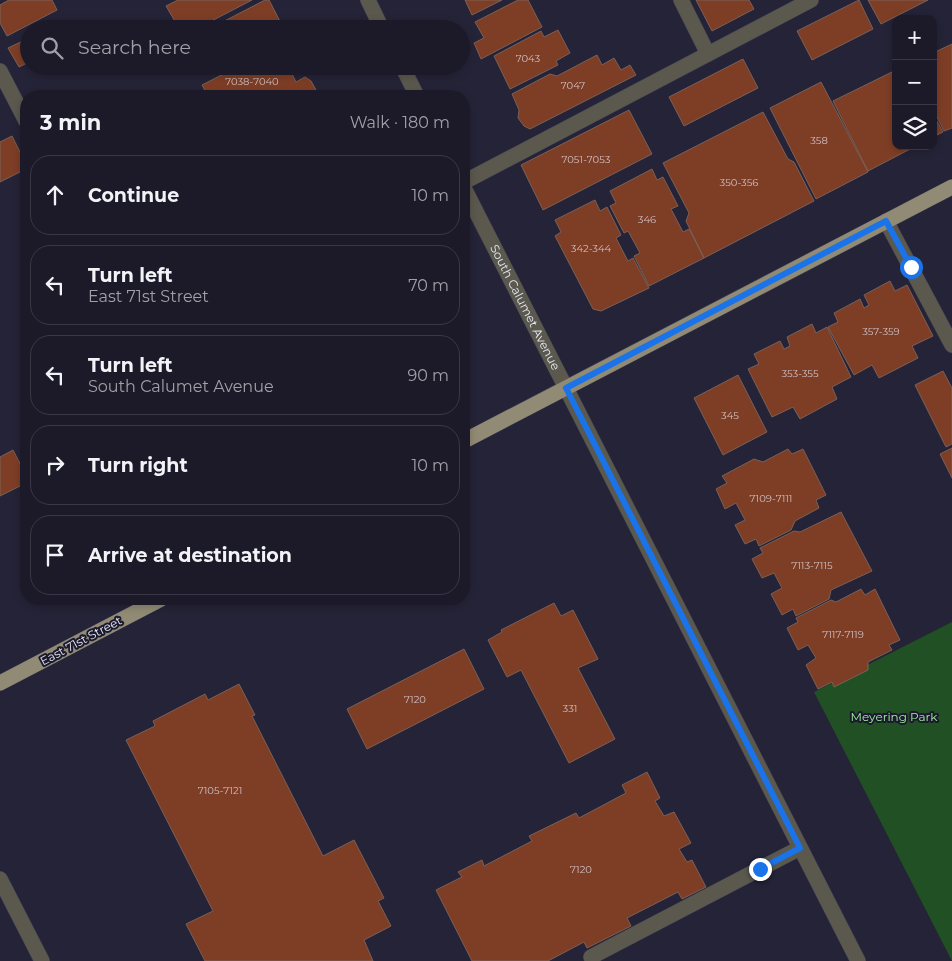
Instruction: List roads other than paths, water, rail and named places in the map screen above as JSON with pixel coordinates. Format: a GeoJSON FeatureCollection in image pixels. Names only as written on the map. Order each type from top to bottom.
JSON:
{"type":"FeatureCollection","features":[{"type":"Feature","properties":{"kind":"main road"},"geometry":{"type":"LineString","coordinates":[[470,438],[952,187]]}},
{"type":"Feature","properties":{"kind":"main road","name":"East 71st Street"},"geometry":{"type":"LineString","coordinates":[[0,683],[150,605]]}},
{"type":"Feature","properties":{"kind":"street"},"geometry":{"type":"LineString","coordinates":[[368,0],[378,20]]}},
{"type":"Feature","properties":{"kind":"street"},"geometry":{"type":"LineString","coordinates":[[681,0],[708,54]]}},
{"type":"Feature","properties":{"kind":"street"},"geometry":{"type":"LineString","coordinates":[[470,179],[812,0]]}},
{"type":"Feature","properties":{"kind":"street"},"geometry":{"type":"LineString","coordinates":[[0,71],[20,109]]}},
{"type":"Feature","properties":{"kind":"street"},"geometry":{"type":"LineString","coordinates":[[406,75],[414,90]]}},
{"type":"Feature","properties":{"kind":"street","name":"South Calumet Avenue"},"geometry":{"type":"LineString","coordinates":[[470,200],[858,961]]}},
{"type":"Feature","properties":{"kind":"street"},"geometry":{"type":"LineString","coordinates":[[886,221],[952,345]]}},
{"type":"Feature","properties":{"kind":"street"},"geometry":{"type":"LineString","coordinates":[[593,961],[591,957],[800,848]]}},
{"type":"Feature","properties":{"kind":"street"},"geometry":{"type":"LineString","coordinates":[[0,879],[42,961]]}},
{"type":"Feature","properties":{"kind":"park label","name":"Meyering Park"},"geometry":{"type":"Point","coordinates":[894,717]}}]}
